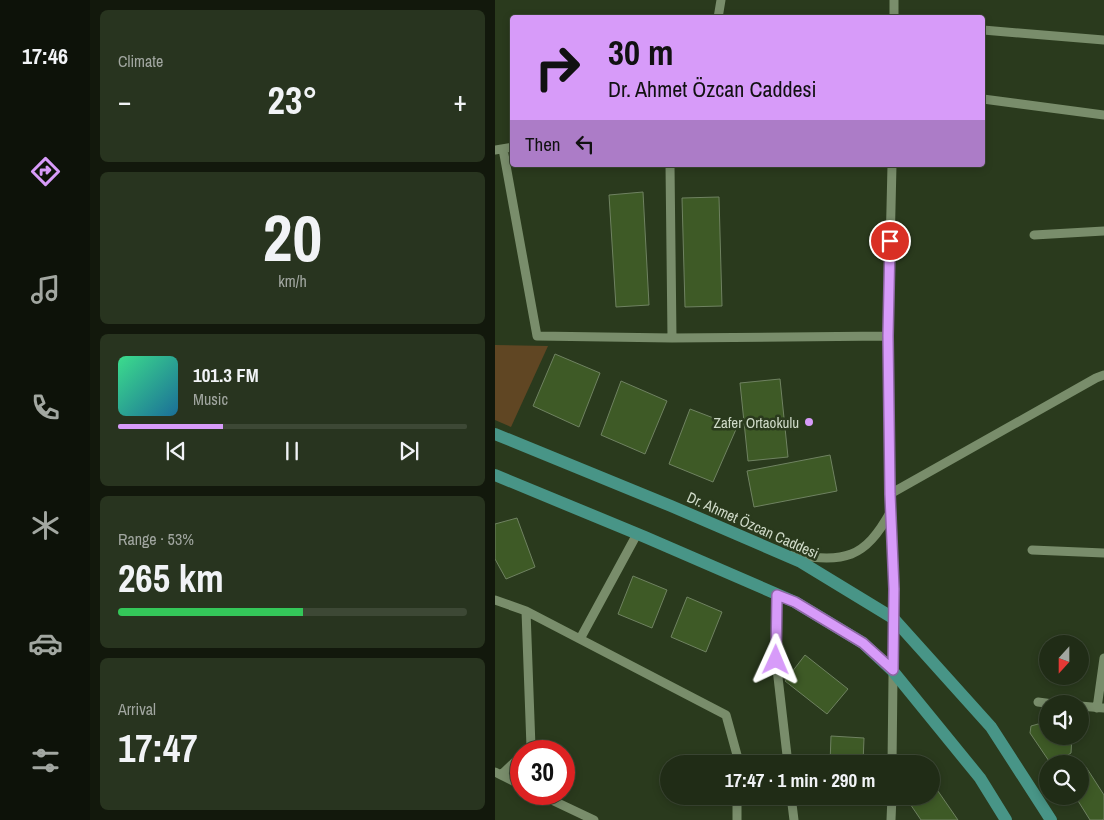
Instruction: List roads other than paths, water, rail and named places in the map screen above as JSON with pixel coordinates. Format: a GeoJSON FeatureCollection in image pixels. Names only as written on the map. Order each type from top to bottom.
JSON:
{"type":"FeatureCollection","features":[{"type":"Feature","properties":{"kind":"main road","name":"Dr. Ahmet Özcan Caddesi"},"geometry":{"type":"LineString","coordinates":[[495,434],[801,562],[893,618],[991,726],[1051,820]]}},
{"type":"Feature","properties":{"kind":"main road"},"geometry":{"type":"LineString","coordinates":[[495,475],[795,602],[863,643],[893,670],[980,778],[1006,820]]}},
{"type":"Feature","properties":{"kind":"street"},"geometry":{"type":"LineString","coordinates":[[718,15],[721,0]]}},
{"type":"Feature","properties":{"kind":"street"},"geometry":{"type":"LineString","coordinates":[[894,0],[894,15]]}},
{"type":"Feature","properties":{"kind":"street"},"geometry":{"type":"LineString","coordinates":[[985,30],[1104,40]]}},
{"type":"Feature","properties":{"kind":"street"},"geometry":{"type":"LineString","coordinates":[[985,99],[1104,115]]}},
{"type":"Feature","properties":{"kind":"street"},"geometry":{"type":"LineString","coordinates":[[499,149],[537,336],[672,338],[888,336]]}},
{"type":"Feature","properties":{"kind":"street"},"geometry":{"type":"LineString","coordinates":[[670,167],[672,338]]}},
{"type":"Feature","properties":{"kind":"street"},"geometry":{"type":"LineString","coordinates":[[892,167],[888,336],[890,494],[894,589],[892,755]]}},
{"type":"Feature","properties":{"kind":"street"},"geometry":{"type":"LineString","coordinates":[[1034,235],[1104,231]]}},
{"type":"Feature","properties":{"kind":"street"},"geometry":{"type":"LineString","coordinates":[[890,494],[1104,375]]}},
{"type":"Feature","properties":{"kind":"street"},"geometry":{"type":"LineString","coordinates":[[781,553],[822,559],[849,556],[869,543],[882,527],[891,511]]}},
{"type":"Feature","properties":{"kind":"street"},"geometry":{"type":"LineString","coordinates":[[580,640],[637,534]]}},
{"type":"Feature","properties":{"kind":"street"},"geometry":{"type":"LineString","coordinates":[[1032,550],[1104,553]]}},
{"type":"Feature","properties":{"kind":"street"},"geometry":{"type":"LineString","coordinates":[[777,595],[776,660],[787,755]]}},
{"type":"Feature","properties":{"kind":"street"},"geometry":{"type":"LineString","coordinates":[[495,600],[526,611],[726,715],[737,755]]}},
{"type":"Feature","properties":{"kind":"street"},"geometry":{"type":"LineString","coordinates":[[526,611],[531,740]]}},
{"type":"Feature","properties":{"kind":"street"},"geometry":{"type":"LineString","coordinates":[[1101,708],[1104,658]]}},
{"type":"Feature","properties":{"kind":"street"},"geometry":{"type":"LineString","coordinates":[[510,765],[498,774],[510,780]]}},
{"type":"Feature","properties":{"kind":"street"},"geometry":{"type":"LineString","coordinates":[[562,805],[594,820]]}},
{"type":"Feature","properties":{"kind":"street"},"geometry":{"type":"LineString","coordinates":[[737,805],[737,820]]}},
{"type":"Feature","properties":{"kind":"street"},"geometry":{"type":"LineString","coordinates":[[792,805],[794,820]]}},
{"type":"Feature","properties":{"kind":"street"},"geometry":{"type":"LineString","coordinates":[[891,820],[892,805]]}},
{"type":"Feature","properties":{"kind":"place","name":"Zafer Ortaokulu"},"geometry":{"type":"Point","coordinates":[809,422]}}]}
